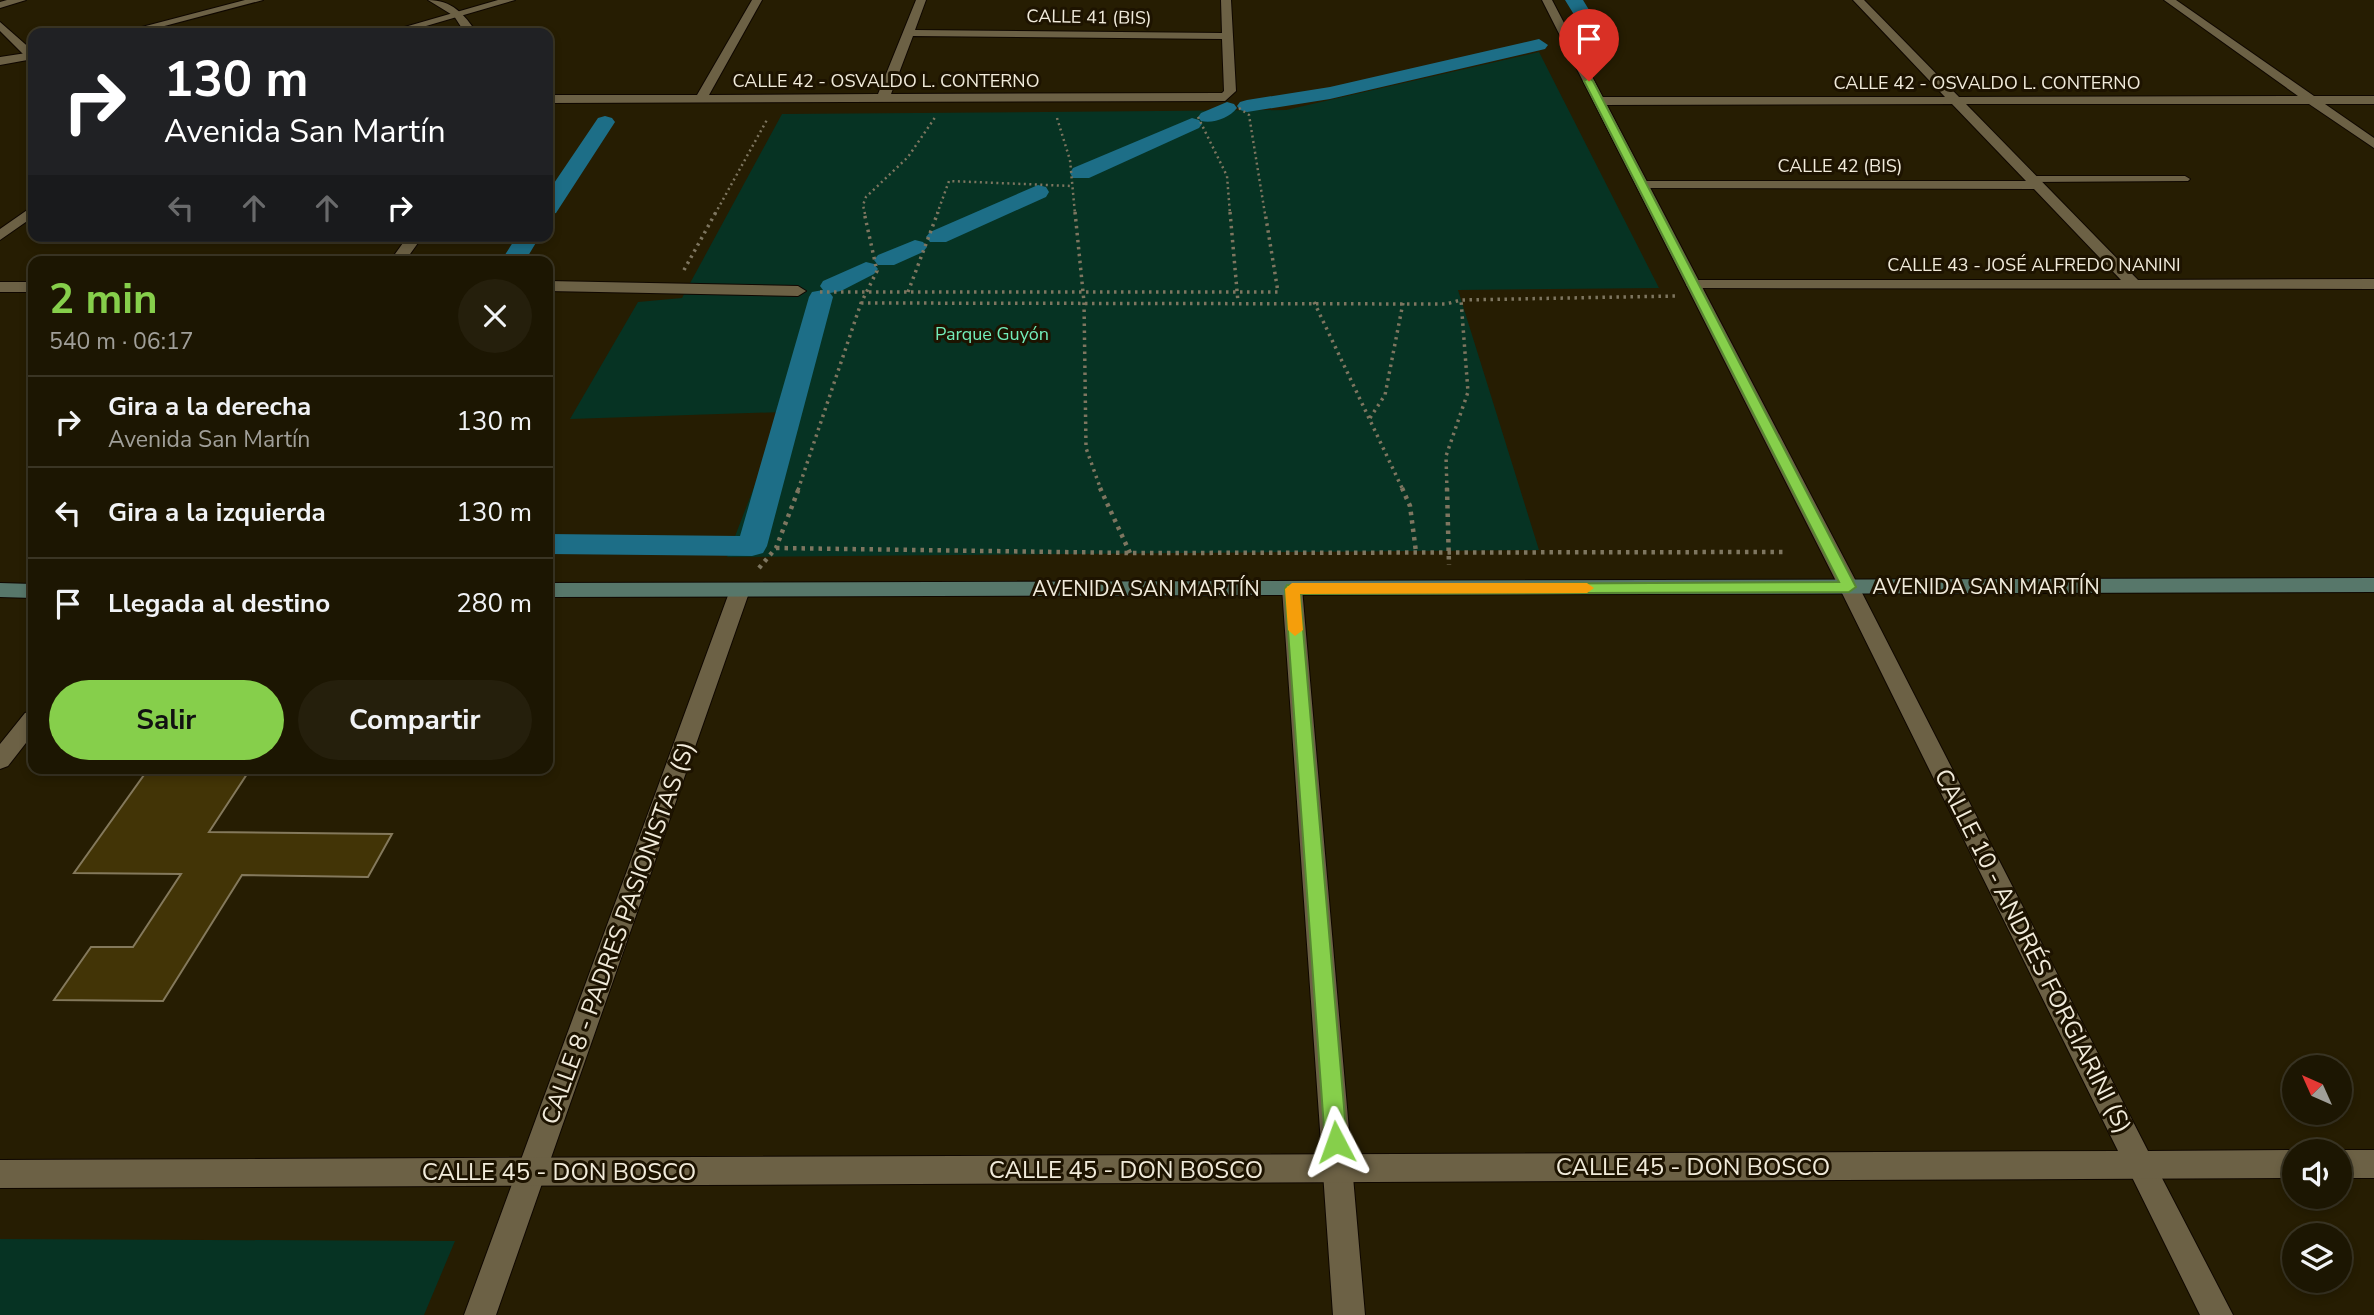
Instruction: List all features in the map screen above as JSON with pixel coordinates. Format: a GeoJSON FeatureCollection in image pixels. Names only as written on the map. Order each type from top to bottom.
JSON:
{"type":"FeatureCollection","features":[{"type":"Feature","properties":{"kind":"main road","name":"AVENIDA SAN MARTÍN"},"geometry":{"type":"LineString","coordinates":[[553,590],[2374,585]]}},
{"type":"Feature","properties":{"kind":"main road"},"geometry":{"type":"LineString","coordinates":[[0,590],[28,590]]}},
{"type":"Feature","properties":{"kind":"street"},"geometry":{"type":"LineString","coordinates":[[0,5],[21,0]]}},
{"type":"Feature","properties":{"kind":"street"},"geometry":{"type":"LineString","coordinates":[[145,28],[258,0]]}},
{"type":"Feature","properties":{"kind":"street"},"geometry":{"type":"LineString","coordinates":[[433,0],[458,14],[468,28]]}},
{"type":"Feature","properties":{"kind":"street"},"geometry":{"type":"LineString","coordinates":[[408,28],[510,0]]}},
{"type":"Feature","properties":{"kind":"street"},"geometry":{"type":"LineString","coordinates":[[701,98],[757,0]]}},
{"type":"Feature","properties":{"kind":"street"},"geometry":{"type":"LineString","coordinates":[[883,98],[921,0]]}},
{"type":"Feature","properties":{"kind":"street"},"geometry":{"type":"LineString","coordinates":[[1225,97],[1230,92],[1226,0]]}},
{"type":"Feature","properties":{"kind":"street","name":"CALLE 10 - ANDRÉS FORGIARINI (S)"},"geometry":{"type":"LineString","coordinates":[[1547,0],[1849,587],[2217,1315]]}},
{"type":"Feature","properties":{"kind":"street"},"geometry":{"type":"LineString","coordinates":[[1858,0],[2134,285]]}},
{"type":"Feature","properties":{"kind":"street"},"geometry":{"type":"LineString","coordinates":[[2169,0],[2374,144]]}},
{"type":"Feature","properties":{"kind":"street"},"geometry":{"type":"LineString","coordinates":[[0,25],[28,52]]}},
{"type":"Feature","properties":{"kind":"street","name":"CALLE 41 (BIS)"},"geometry":{"type":"LineString","coordinates":[[908,33],[1228,36]]}},
{"type":"Feature","properties":{"kind":"street"},"geometry":{"type":"LineString","coordinates":[[0,61],[28,58]]}},
{"type":"Feature","properties":{"kind":"street","name":"CALLE 42 - OSVALDO L. CONTERNO"},"geometry":{"type":"LineString","coordinates":[[553,99],[1225,97]]}},
{"type":"Feature","properties":{"kind":"street","name":"CALLE 42 - OSVALDO L. CONTERNO"},"geometry":{"type":"LineString","coordinates":[[1599,101],[2374,100]]}},
{"type":"Feature","properties":{"kind":"street","name":"CALLE 42 (BIS)"},"geometry":{"type":"LineString","coordinates":[[1642,185],[2035,182]]}},
{"type":"Feature","properties":{"kind":"street"},"geometry":{"type":"LineString","coordinates":[[0,236],[28,214]]}},
{"type":"Feature","properties":{"kind":"street"},"geometry":{"type":"LineString","coordinates":[[401,256],[411,242]]}},
{"type":"Feature","properties":{"kind":"street","name":"CALLE 43 - JOSÉ ALFREDO NANINI"},"geometry":{"type":"LineString","coordinates":[[1697,290],[2374,284]]}},
{"type":"Feature","properties":{"kind":"street"},"geometry":{"type":"LineString","coordinates":[[553,286],[798,292]]}},
{"type":"Feature","properties":{"kind":"street"},"geometry":{"type":"LineString","coordinates":[[0,287],[28,287]]}},
{"type":"Feature","properties":{"kind":"street"},"geometry":{"type":"LineString","coordinates":[[1292,589],[1349,1315]]}},
{"type":"Feature","properties":{"kind":"street","name":"CALLE 8 - PADRES PASIONISTAS (S)"},"geometry":{"type":"LineString","coordinates":[[480,1315],[740,590]]}},
{"type":"Feature","properties":{"kind":"street"},"geometry":{"type":"LineString","coordinates":[[0,760],[28,725]]}},
{"type":"Feature","properties":{"kind":"street","name":"CALLE 45 - DON BOSCO"},"geometry":{"type":"LineString","coordinates":[[0,1174],[2282,1164]]}},
{"type":"Feature","properties":{"kind":"street"},"geometry":{"type":"LineString","coordinates":[[2352,1164],[2374,1164]]}},
{"type":"Feature","properties":{"kind":"lane"},"geometry":{"type":"LineString","coordinates":[[2035,182],[2185,179]]}},
{"type":"Feature","properties":{"kind":"path"},"geometry":{"type":"LineString","coordinates":[[798,292],[1278,292],[1249,115],[1225,97]]}},
{"type":"Feature","properties":{"kind":"path"},"geometry":{"type":"LineString","coordinates":[[674,289],[762,126],[772,113],[787,103],[802,98]]}},
{"type":"Feature","properties":{"kind":"path"},"geometry":{"type":"LineString","coordinates":[[740,590],[776,548],[860,303],[877,271],[863,205],[866,197],[908,157],[938,113],[929,112]]}},
{"type":"Feature","properties":{"kind":"path"},"geometry":{"type":"LineString","coordinates":[[1196,113],[1227,176],[1238,302]]}},
{"type":"Feature","properties":{"kind":"path"},"geometry":{"type":"LineString","coordinates":[[1057,118],[1070,160],[1084,302],[1086,448],[1094,477],[1130,553]]}},
{"type":"Feature","properties":{"kind":"path"},"geometry":{"type":"LineString","coordinates":[[908,292],[949,181],[1072,186]]}},
{"type":"Feature","properties":{"kind":"path"},"geometry":{"type":"LineString","coordinates":[[860,303],[1446,304],[1461,300],[1697,290]]}},
{"type":"Feature","properties":{"kind":"path"},"geometry":{"type":"LineString","coordinates":[[1449,588],[1446,456],[1468,392],[1461,300]]}},
{"type":"Feature","properties":{"kind":"path"},"geometry":{"type":"LineString","coordinates":[[1314,302],[1410,506],[1416,552]]}},
{"type":"Feature","properties":{"kind":"path"},"geometry":{"type":"LineString","coordinates":[[1369,418],[1385,395],[1403,303]]}},
{"type":"Feature","properties":{"kind":"path"},"geometry":{"type":"LineString","coordinates":[[776,548],[1130,553],[1783,552]]}},
{"type":"Feature","properties":{"kind":"green space","name":"Parque Guyón"},"geometry":{"type":"Polygon","coordinates":[[[1539,52],[1659,288],[1458,290],[1539,550],[727,557],[783,412],[570,419],[638,302],[682,298],[782,114],[1286,110],[1539,52]]]}},
{"type":"Feature","properties":{"kind":"green space"},"geometry":{"type":"Polygon","coordinates":[[[0,1239],[455,1241],[424,1315],[0,1315],[0,1239]]]}},
{"type":"Feature","properties":{"kind":"building"},"geometry":{"type":"Polygon","coordinates":[[[145,774],[247,774],[209,832],[392,834],[368,877],[242,875],[163,1001],[54,1000],[91,947],[133,947],[181,874],[74,873],[145,774]]]}},
{"type":"Feature","properties":{"kind":"waterway"},"geometry":{"type":"LineString","coordinates":[[1574,0],[1591,28],[1577,36]]}},
{"type":"Feature","properties":{"kind":"waterway"},"geometry":{"type":"LineString","coordinates":[[1247,106],[1330,93],[1539,45]]}},
{"type":"Feature","properties":{"kind":"waterway"},"geometry":{"type":"LineString","coordinates":[[1208,117],[1227,108]]}},
{"type":"Feature","properties":{"kind":"waterway"},"geometry":{"type":"LineString","coordinates":[[553,200],[605,122]]}},
{"type":"Feature","properties":{"kind":"waterway"},"geometry":{"type":"LineString","coordinates":[[1081,173],[1192,124]]}},
{"type":"Feature","properties":{"kind":"waterway"},"geometry":{"type":"LineString","coordinates":[[938,237],[1038,192]]}},
{"type":"Feature","properties":{"kind":"waterway"},"geometry":{"type":"LineString","coordinates":[[516,256],[525,242]]}},
{"type":"Feature","properties":{"kind":"waterway"},"geometry":{"type":"LineString","coordinates":[[886,260],[915,247]]}},
{"type":"Feature","properties":{"kind":"waterway"},"geometry":{"type":"LineString","coordinates":[[832,286],[866,269]]}},
{"type":"Feature","properties":{"kind":"waterway"},"geometry":{"type":"LineString","coordinates":[[553,544],[752,546],[821,297]]}},
{"type":"Feature","properties":{"kind":"slow traffic"},"geometry":{"type":"LineString","coordinates":[[1295,630],[1292,589],[1587,588]]}},
{"type":"Feature","properties":{"kind":"route"},"geometry":{"type":"LineString","coordinates":[[1336,1142],[1292,589],[1849,587],[1589,81]]}}]}
